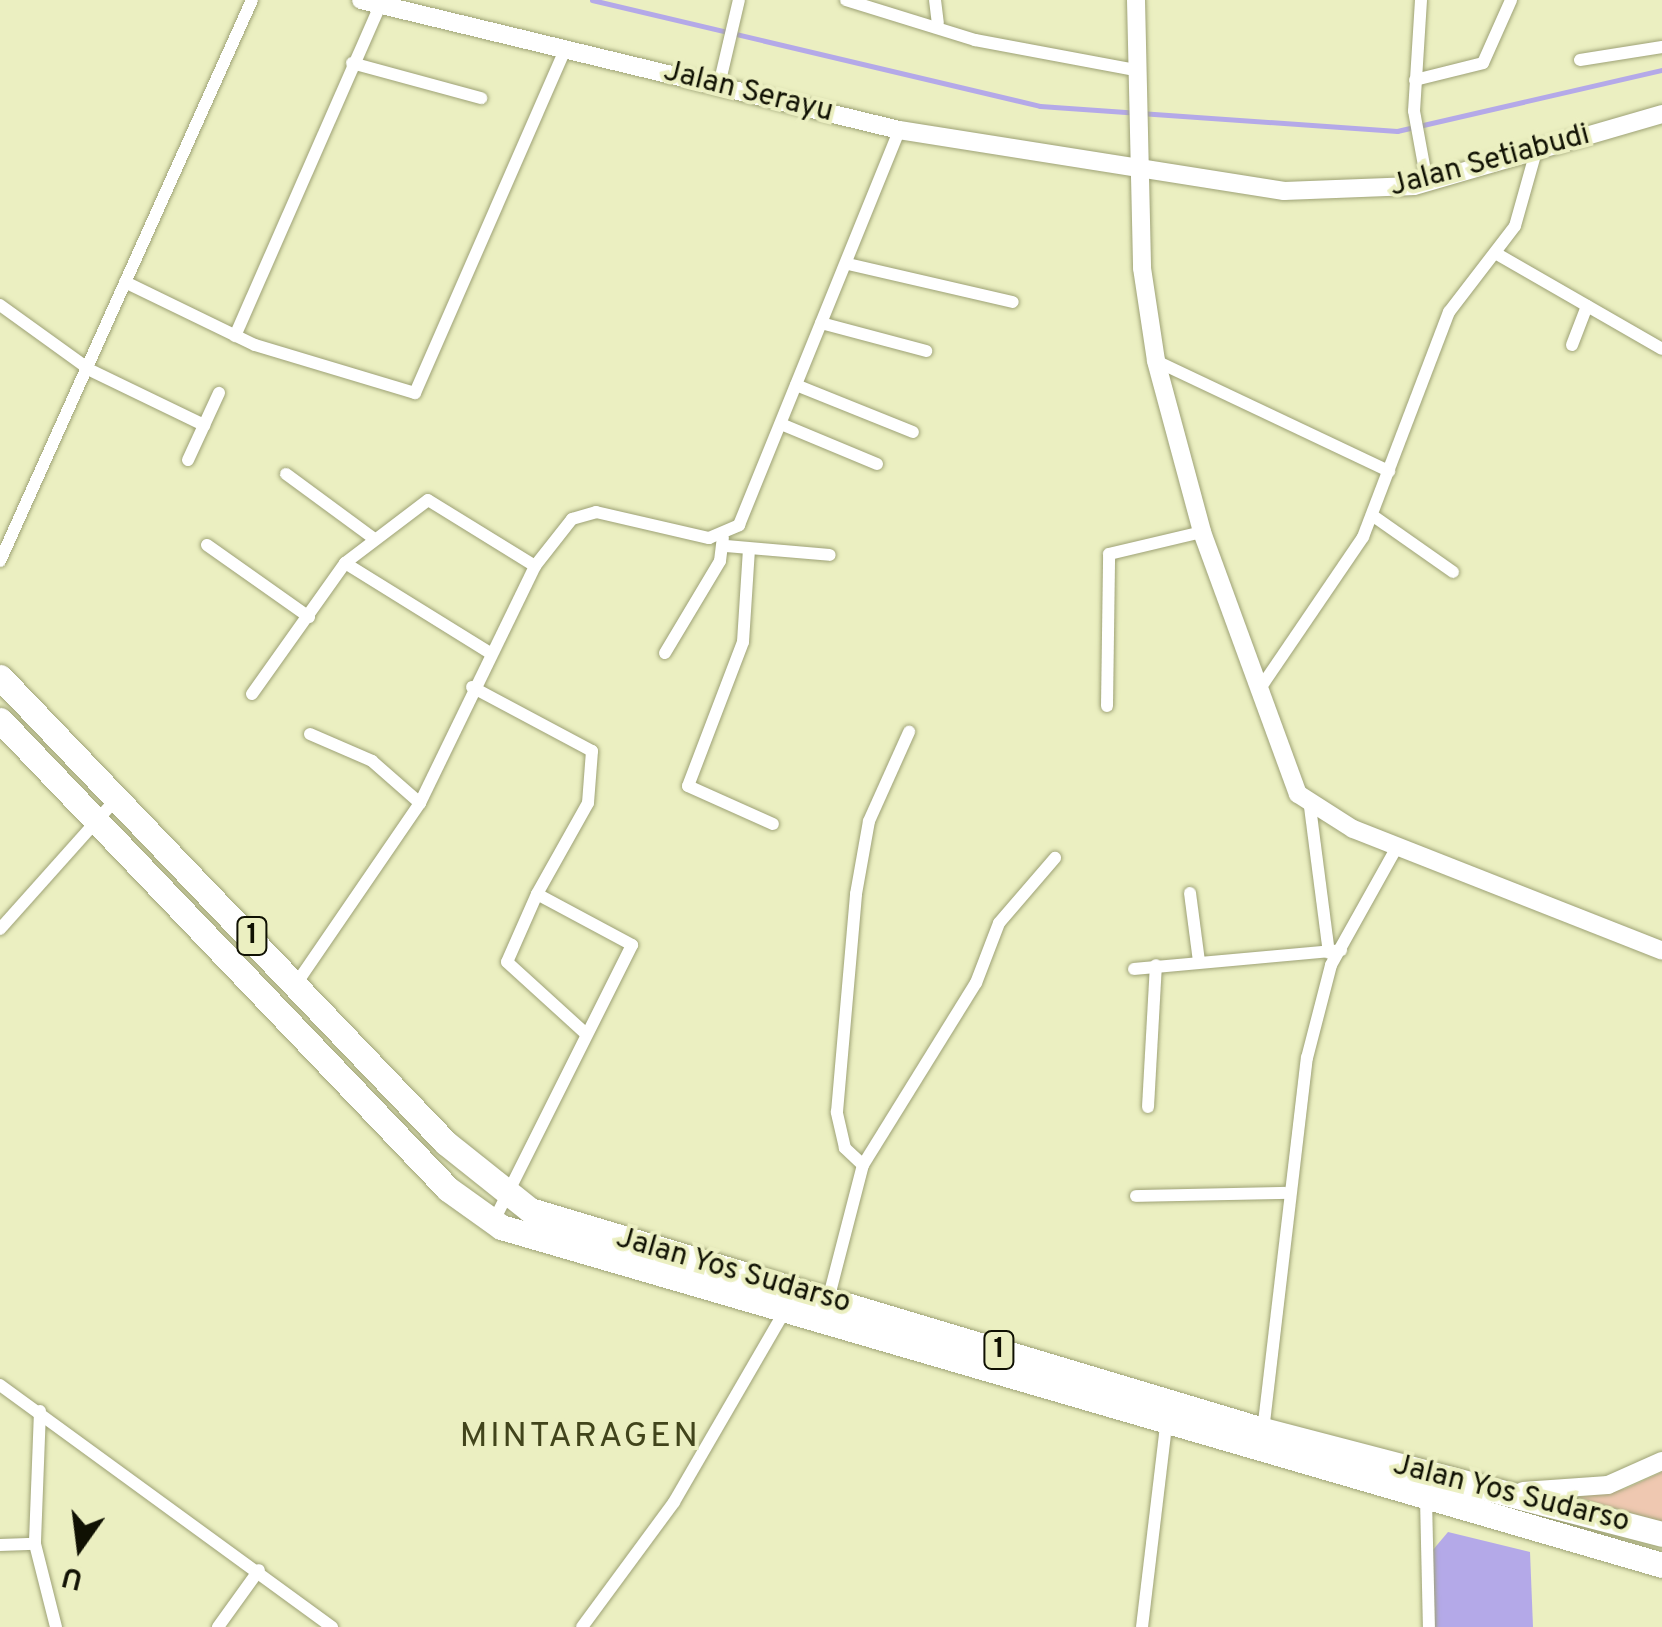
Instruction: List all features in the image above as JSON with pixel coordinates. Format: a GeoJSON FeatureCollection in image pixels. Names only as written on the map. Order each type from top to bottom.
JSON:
{"type":"FeatureCollection","features":[{"type":"Feature","properties":{"kind":"highway","name":"Jalan Yos Sudarso"},"geometry":{"type":"LineString","coordinates":[[0,676],[504,1196],[1261,1441],[1426,1499],[1662,1565]]}},
{"type":"Feature","properties":{"kind":"highway","name":"Jalan Yos Sudarso"},"geometry":{"type":"LineString","coordinates":[[0,720],[448,1189],[493,1222],[784,1316],[1166,1426],[1261,1441],[1499,1492],[1662,1534]]}},
{"type":"Feature","properties":{"kind":"street"},"geometry":{"type":"LineString","coordinates":[[0,561],[90,370],[125,282],[252,0]]}},
{"type":"Feature","properties":{"kind":"street"},"geometry":{"type":"LineString","coordinates":[[718,86],[739,0]]}},
{"type":"Feature","properties":{"kind":"street"},"geometry":{"type":"LineString","coordinates":[[846,0],[938,23],[975,40],[1135,70]]}},
{"type":"Feature","properties":{"kind":"street"},"geometry":{"type":"LineString","coordinates":[[935,0],[938,23]]}},
{"type":"Feature","properties":{"kind":"street"},"geometry":{"type":"LineString","coordinates":[[1136,0],[1138,162],[1156,361],[1202,532],[1259,690],[1310,806],[1335,950]]}},
{"type":"Feature","properties":{"kind":"street"},"geometry":{"type":"LineString","coordinates":[[1421,0],[1414,111],[1416,140],[1427,182]]}},
{"type":"Feature","properties":{"kind":"street"},"geometry":{"type":"LineString","coordinates":[[1414,80],[1483,64],[1511,0]]}},
{"type":"Feature","properties":{"kind":"street"},"geometry":{"type":"LineString","coordinates":[[235,336],[352,63],[370,2]]}},
{"type":"Feature","properties":{"kind":"street","name":"Jalan Serayu"},"geometry":{"type":"LineString","coordinates":[[370,2],[899,130],[1064,158],[1138,162]]}},
{"type":"Feature","properties":{"kind":"street"},"geometry":{"type":"LineString","coordinates":[[1580,60],[1662,47]]}},
{"type":"Feature","properties":{"kind":"street"},"geometry":{"type":"LineString","coordinates":[[125,282],[235,336],[400,392],[422,387],[566,48]]}},
{"type":"Feature","properties":{"kind":"street"},"geometry":{"type":"LineString","coordinates":[[352,63],[481,98]]}},
{"type":"Feature","properties":{"kind":"street","name":"Jalan Setiabudi"},"geometry":{"type":"LineString","coordinates":[[1138,162],[1284,192],[1359,194],[1427,182],[1534,155],[1662,114]]}},
{"type":"Feature","properties":{"kind":"street"},"geometry":{"type":"LineString","coordinates":[[665,652],[724,542],[739,525],[848,264],[899,130]]}},
{"type":"Feature","properties":{"kind":"street"},"geometry":{"type":"LineString","coordinates":[[1259,690],[1372,515],[1456,298],[1497,254],[1516,226],[1534,155]]}},
{"type":"Feature","properties":{"kind":"street"},"geometry":{"type":"LineString","coordinates":[[1497,254],[1662,349]]}},
{"type":"Feature","properties":{"kind":"street"},"geometry":{"type":"LineString","coordinates":[[848,264],[1012,302]]}},
{"type":"Feature","properties":{"kind":"street"},"geometry":{"type":"LineString","coordinates":[[0,305],[90,370],[204,425]]}},
{"type":"Feature","properties":{"kind":"street"},"geometry":{"type":"LineString","coordinates":[[1572,345],[1586,306]]}},
{"type":"Feature","properties":{"kind":"street"},"geometry":{"type":"LineString","coordinates":[[821,323],[926,351]]}},
{"type":"Feature","properties":{"kind":"street"},"geometry":{"type":"LineString","coordinates":[[1156,361],[1388,471]]}},
{"type":"Feature","properties":{"kind":"street"},"geometry":{"type":"LineString","coordinates":[[796,385],[913,432]]}},
{"type":"Feature","properties":{"kind":"street"},"geometry":{"type":"LineString","coordinates":[[188,460],[220,393]]}},
{"type":"Feature","properties":{"kind":"street"},"geometry":{"type":"LineString","coordinates":[[781,424],[877,464]]}},
{"type":"Feature","properties":{"kind":"street"},"geometry":{"type":"LineString","coordinates":[[286,474],[372,538]]}},
{"type":"Feature","properties":{"kind":"street"},"geometry":{"type":"LineString","coordinates":[[252,694],[345,563],[372,538],[434,498],[535,566]]}},
{"type":"Feature","properties":{"kind":"street"},"geometry":{"type":"LineString","coordinates":[[296,984],[420,803],[472,687],[535,566],[572,518],[588,512],[749,549],[830,555]]}},
{"type":"Feature","properties":{"kind":"street"},"geometry":{"type":"LineString","coordinates":[[1372,515],[1453,572]]}},
{"type":"Feature","properties":{"kind":"street"},"geometry":{"type":"LineString","coordinates":[[1107,706],[1109,554],[1202,532]]}},
{"type":"Feature","properties":{"kind":"street"},"geometry":{"type":"LineString","coordinates":[[207,545],[309,617]]}},
{"type":"Feature","properties":{"kind":"street"},"geometry":{"type":"LineString","coordinates":[[749,549],[744,638],[688,786],[773,824]]}},
{"type":"Feature","properties":{"kind":"street"},"geometry":{"type":"LineString","coordinates":[[345,563],[490,652]]}},
{"type":"Feature","properties":{"kind":"street"},"geometry":{"type":"LineString","coordinates":[[472,687],[592,751],[588,803],[536,894],[507,962],[584,1032]]}},
{"type":"Feature","properties":{"kind":"street"},"geometry":{"type":"LineString","coordinates":[[863,1165],[846,1148],[837,1112],[854,911],[870,822],[910,732]]}},
{"type":"Feature","properties":{"kind":"street"},"geometry":{"type":"LineString","coordinates":[[310,734],[372,761],[420,803]]}},
{"type":"Feature","properties":{"kind":"street"},"geometry":{"type":"LineString","coordinates":[[0,930],[116,798]]}},
{"type":"Feature","properties":{"kind":"street"},"geometry":{"type":"LineString","coordinates":[[1310,806],[1397,847],[1538,895],[1662,951]]}},
{"type":"Feature","properties":{"kind":"street"},"geometry":{"type":"LineString","coordinates":[[1261,1441],[1285,1194],[1335,950],[1397,847]]}},
{"type":"Feature","properties":{"kind":"street"},"geometry":{"type":"LineString","coordinates":[[828,1300],[863,1165],[976,984],[999,924],[1055,858]]}},
{"type":"Feature","properties":{"kind":"street"},"geometry":{"type":"LineString","coordinates":[[1190,892],[1198,961]]}},
{"type":"Feature","properties":{"kind":"street"},"geometry":{"type":"LineString","coordinates":[[493,1222],[584,1032],[632,945],[536,894]]}},
{"type":"Feature","properties":{"kind":"street"},"geometry":{"type":"LineString","coordinates":[[1134,969],[1335,950]]}},
{"type":"Feature","properties":{"kind":"street"},"geometry":{"type":"LineString","coordinates":[[1148,1107],[1156,966]]}},
{"type":"Feature","properties":{"kind":"street"},"geometry":{"type":"LineString","coordinates":[[1136,1196],[1285,1194]]}},
{"type":"Feature","properties":{"kind":"street"},"geometry":{"type":"LineString","coordinates":[[582,1627],[674,1502],[784,1316],[792,1290]]}},
{"type":"Feature","properties":{"kind":"street"},"geometry":{"type":"LineString","coordinates":[[0,1385],[259,1570],[332,1627]]}},
{"type":"Feature","properties":{"kind":"street"},"geometry":{"type":"LineString","coordinates":[[40,1411],[35,1544],[56,1627]]}},
{"type":"Feature","properties":{"kind":"street"},"geometry":{"type":"LineString","coordinates":[[1142,1627],[1166,1426]]}},
{"type":"Feature","properties":{"kind":"street"},"geometry":{"type":"LineString","coordinates":[[1499,1492],[1608,1485],[1662,1461]]}},
{"type":"Feature","properties":{"kind":"street"},"geometry":{"type":"LineString","coordinates":[[1426,1499],[1429,1627]]}},
{"type":"Feature","properties":{"kind":"street"},"geometry":{"type":"LineString","coordinates":[[0,1544],[35,1544]]}},
{"type":"Feature","properties":{"kind":"street"},"geometry":{"type":"LineString","coordinates":[[218,1627],[259,1570]]}},
{"type":"Feature","properties":{"kind":"shaded area"},"geometry":{"type":"Polygon","coordinates":[[[1662,1472],[1662,1522],[1578,1497],[1625,1489],[1662,1472]]]}},
{"type":"Feature","properties":{"kind":"shaded area"},"geometry":{"type":"Polygon","coordinates":[[[1448,1532],[1530,1552],[1533,1627],[1435,1627],[1432,1551],[1448,1532]]]}},
{"type":"Feature","properties":{"kind":"waterway"},"geometry":{"type":"LineString","coordinates":[[592,0],[1040,106],[1397,131],[1662,70]]}},
{"type":"Feature","properties":{"kind":"district","name":"MINTARAGEN"},"geometry":{"type":"Point","coordinates":[580,1437]}}]}
